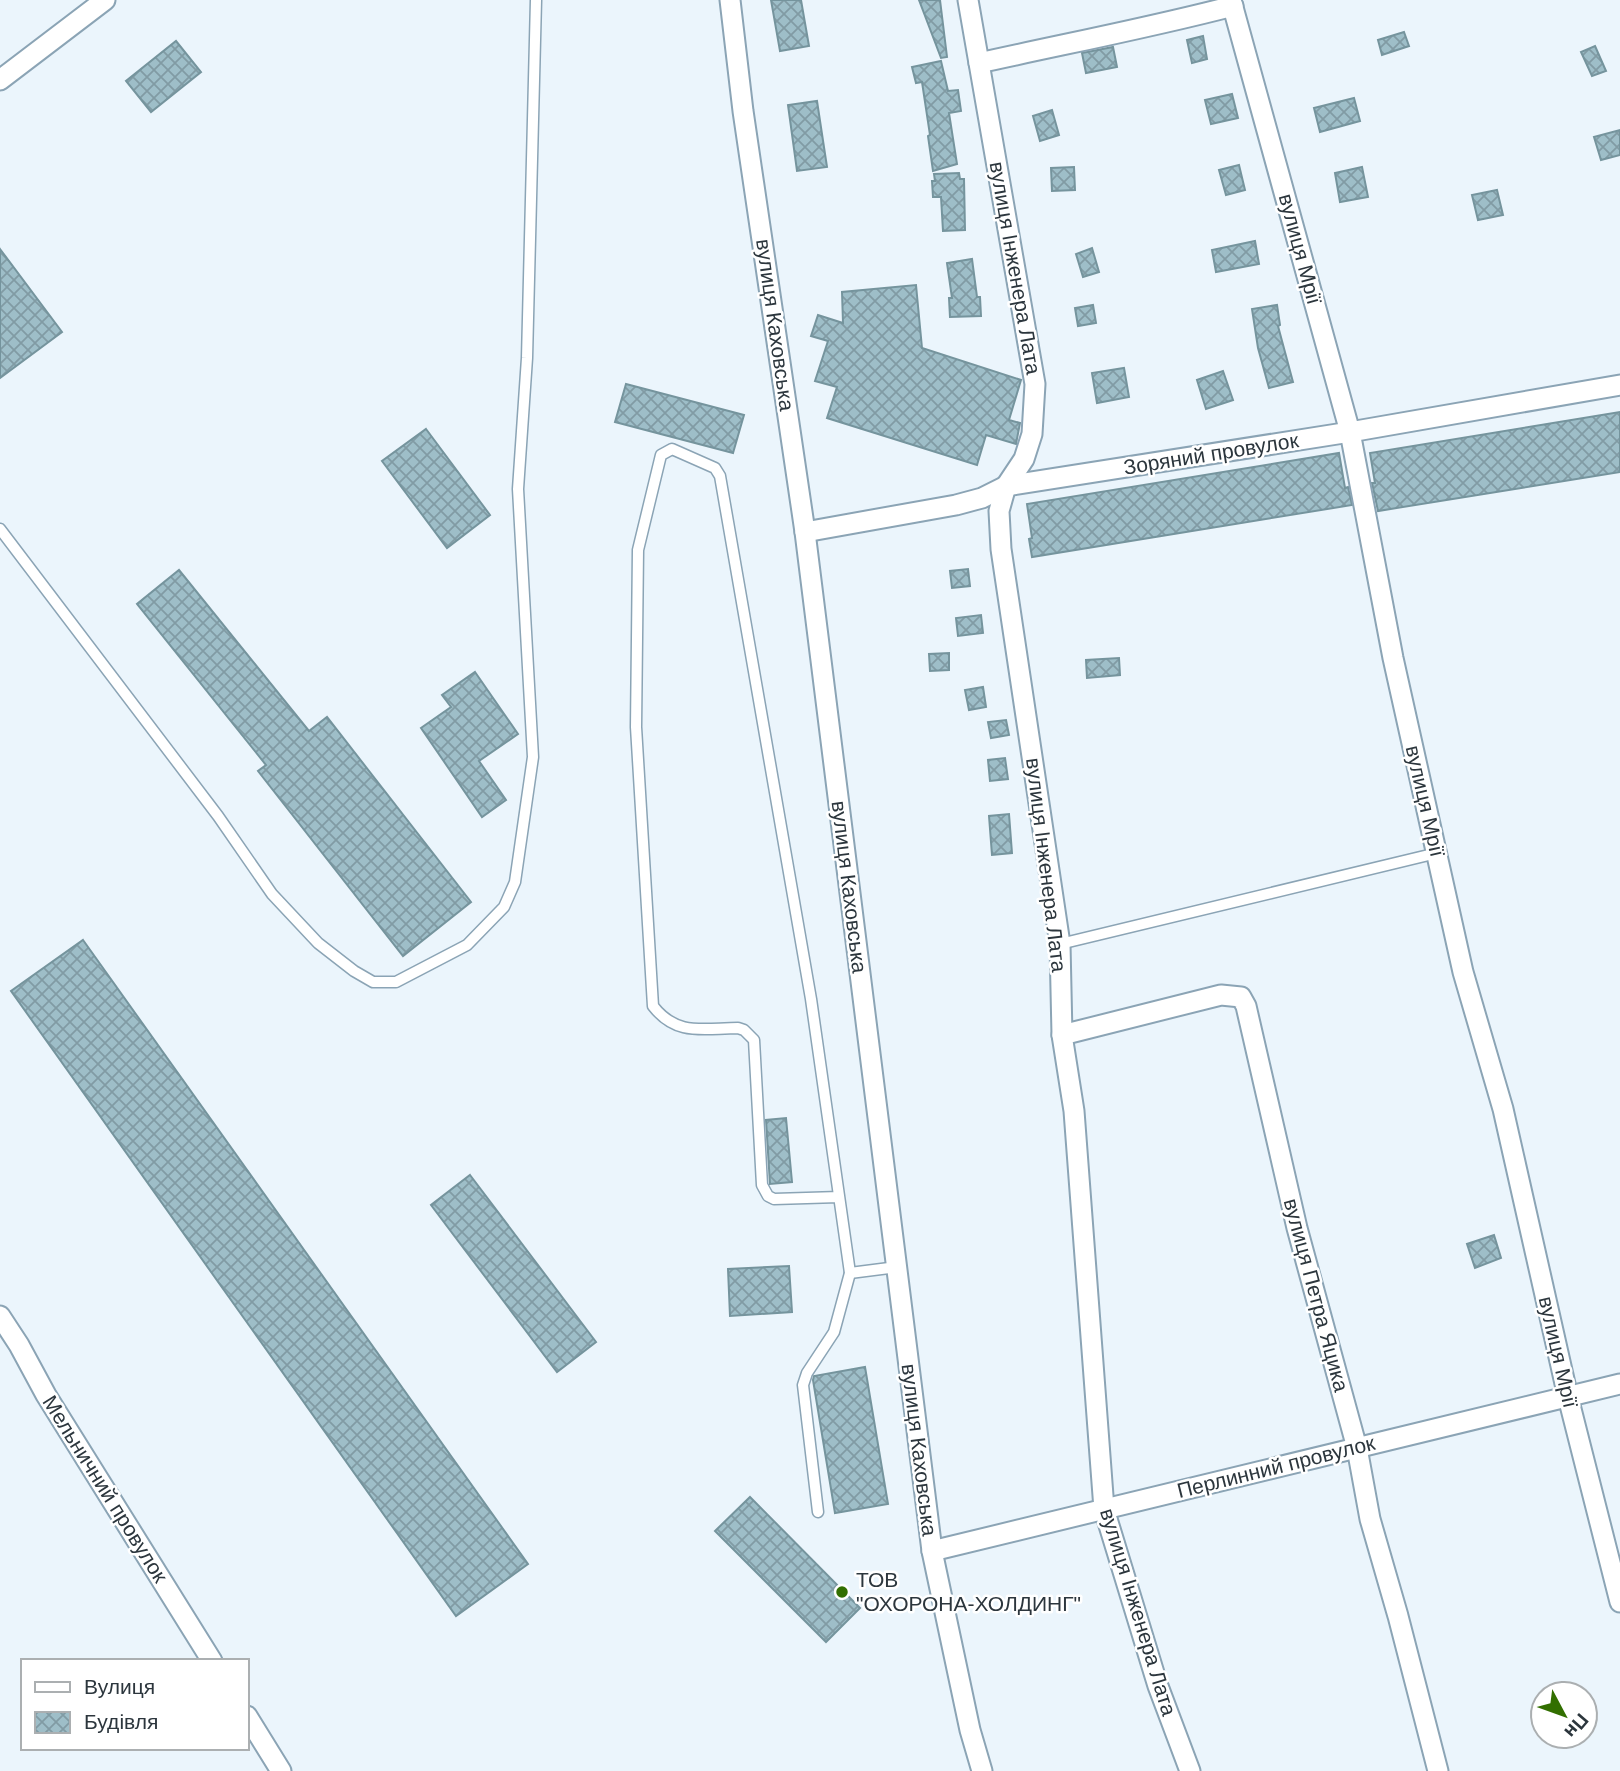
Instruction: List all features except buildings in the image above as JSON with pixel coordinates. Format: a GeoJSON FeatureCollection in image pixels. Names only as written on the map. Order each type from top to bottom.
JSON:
{"type":"FeatureCollection","features":[{"type":"Feature","properties":{"kind":"street"},"geometry":{"type":"LineString","coordinates":[[0,80],[105,0]]}},
{"type":"Feature","properties":{"kind":"street","name":"вулиця Каховська"},"geometry":{"type":"LineString","coordinates":[[730,0],[743,111],[805,532],[932,1551],[970,1730],[982,1771]]}},
{"type":"Feature","properties":{"kind":"street","name":"вулиця Інженера Лата"},"geometry":{"type":"LineString","coordinates":[[968,0],[1035,383],[1032,434],[1024,459],[1006,486],[999,511],[1001,549],[1060,944],[1062,1035],[1074,1111],[1104,1509],[1158,1686],[1191,1771]]}},
{"type":"Feature","properties":{"kind":"street"},"geometry":{"type":"LineString","coordinates":[[979,63],[1163,24],[1232,3]]}},
{"type":"Feature","properties":{"kind":"street","name":"вулиця Мрії"},"geometry":{"type":"LineString","coordinates":[[1232,3],[1350,432],[1393,658],[1464,972],[1503,1109],[1568,1396],[1620,1602]]}},
{"type":"Feature","properties":{"kind":"street","name":"Зоряний провулок"},"geometry":{"type":"LineString","coordinates":[[805,532],[956,505],[982,498],[1006,486],[1350,432],[1620,385]]}},
{"type":"Feature","properties":{"kind":"street","name":"вулиця Петра Яцика"},"geometry":{"type":"LineString","coordinates":[[1062,1035],[1221,995],[1241,997],[1246,1006],[1297,1228],[1357,1448],[1370,1519],[1438,1771]]}},
{"type":"Feature","properties":{"kind":"street","name":"Мельничний провулок"},"geometry":{"type":"LineString","coordinates":[[0,1316],[46,1395],[211,1659]]}},
{"type":"Feature","properties":{"kind":"street","name":"Перлинний провулок"},"geometry":{"type":"LineString","coordinates":[[932,1551],[1620,1384]]}},
{"type":"Feature","properties":{"kind":"street"},"geometry":{"type":"LineString","coordinates":[[248,1718],[281,1771]]}},
{"type":"Feature","properties":{"kind":"lane"},"geometry":{"type":"LineString","coordinates":[[0,529],[218,816],[272,894],[318,943],[373,982],[396,982],[467,945],[504,907],[515,883],[533,757],[517,489],[527,358],[536,0]]}},
{"type":"Feature","properties":{"kind":"lane"},"geometry":{"type":"LineString","coordinates":[[818,1511],[803,1385],[807,1373],[834,1332],[850,1273],[811,999],[720,476],[715,468],[672,449],[666,450],[661,455],[638,550],[636,727],[653,1006],[669,1023],[684,1028],[738,1028],[750,1034],[754,1040],[762,1185],[768,1196],[774,1199],[839,1197]]}},
{"type":"Feature","properties":{"kind":"lane"},"geometry":{"type":"LineString","coordinates":[[1060,944],[1437,853]]}},
{"type":"Feature","properties":{"kind":"lane"},"geometry":{"type":"LineString","coordinates":[[850,1273],[897,1267]]}},
{"type":"Feature","properties":{"kind":"place","name":"ТОВ \"ОХОРОНА-ХОЛДИНГ\""},"geometry":{"type":"Point","coordinates":[842,1592]}}]}
